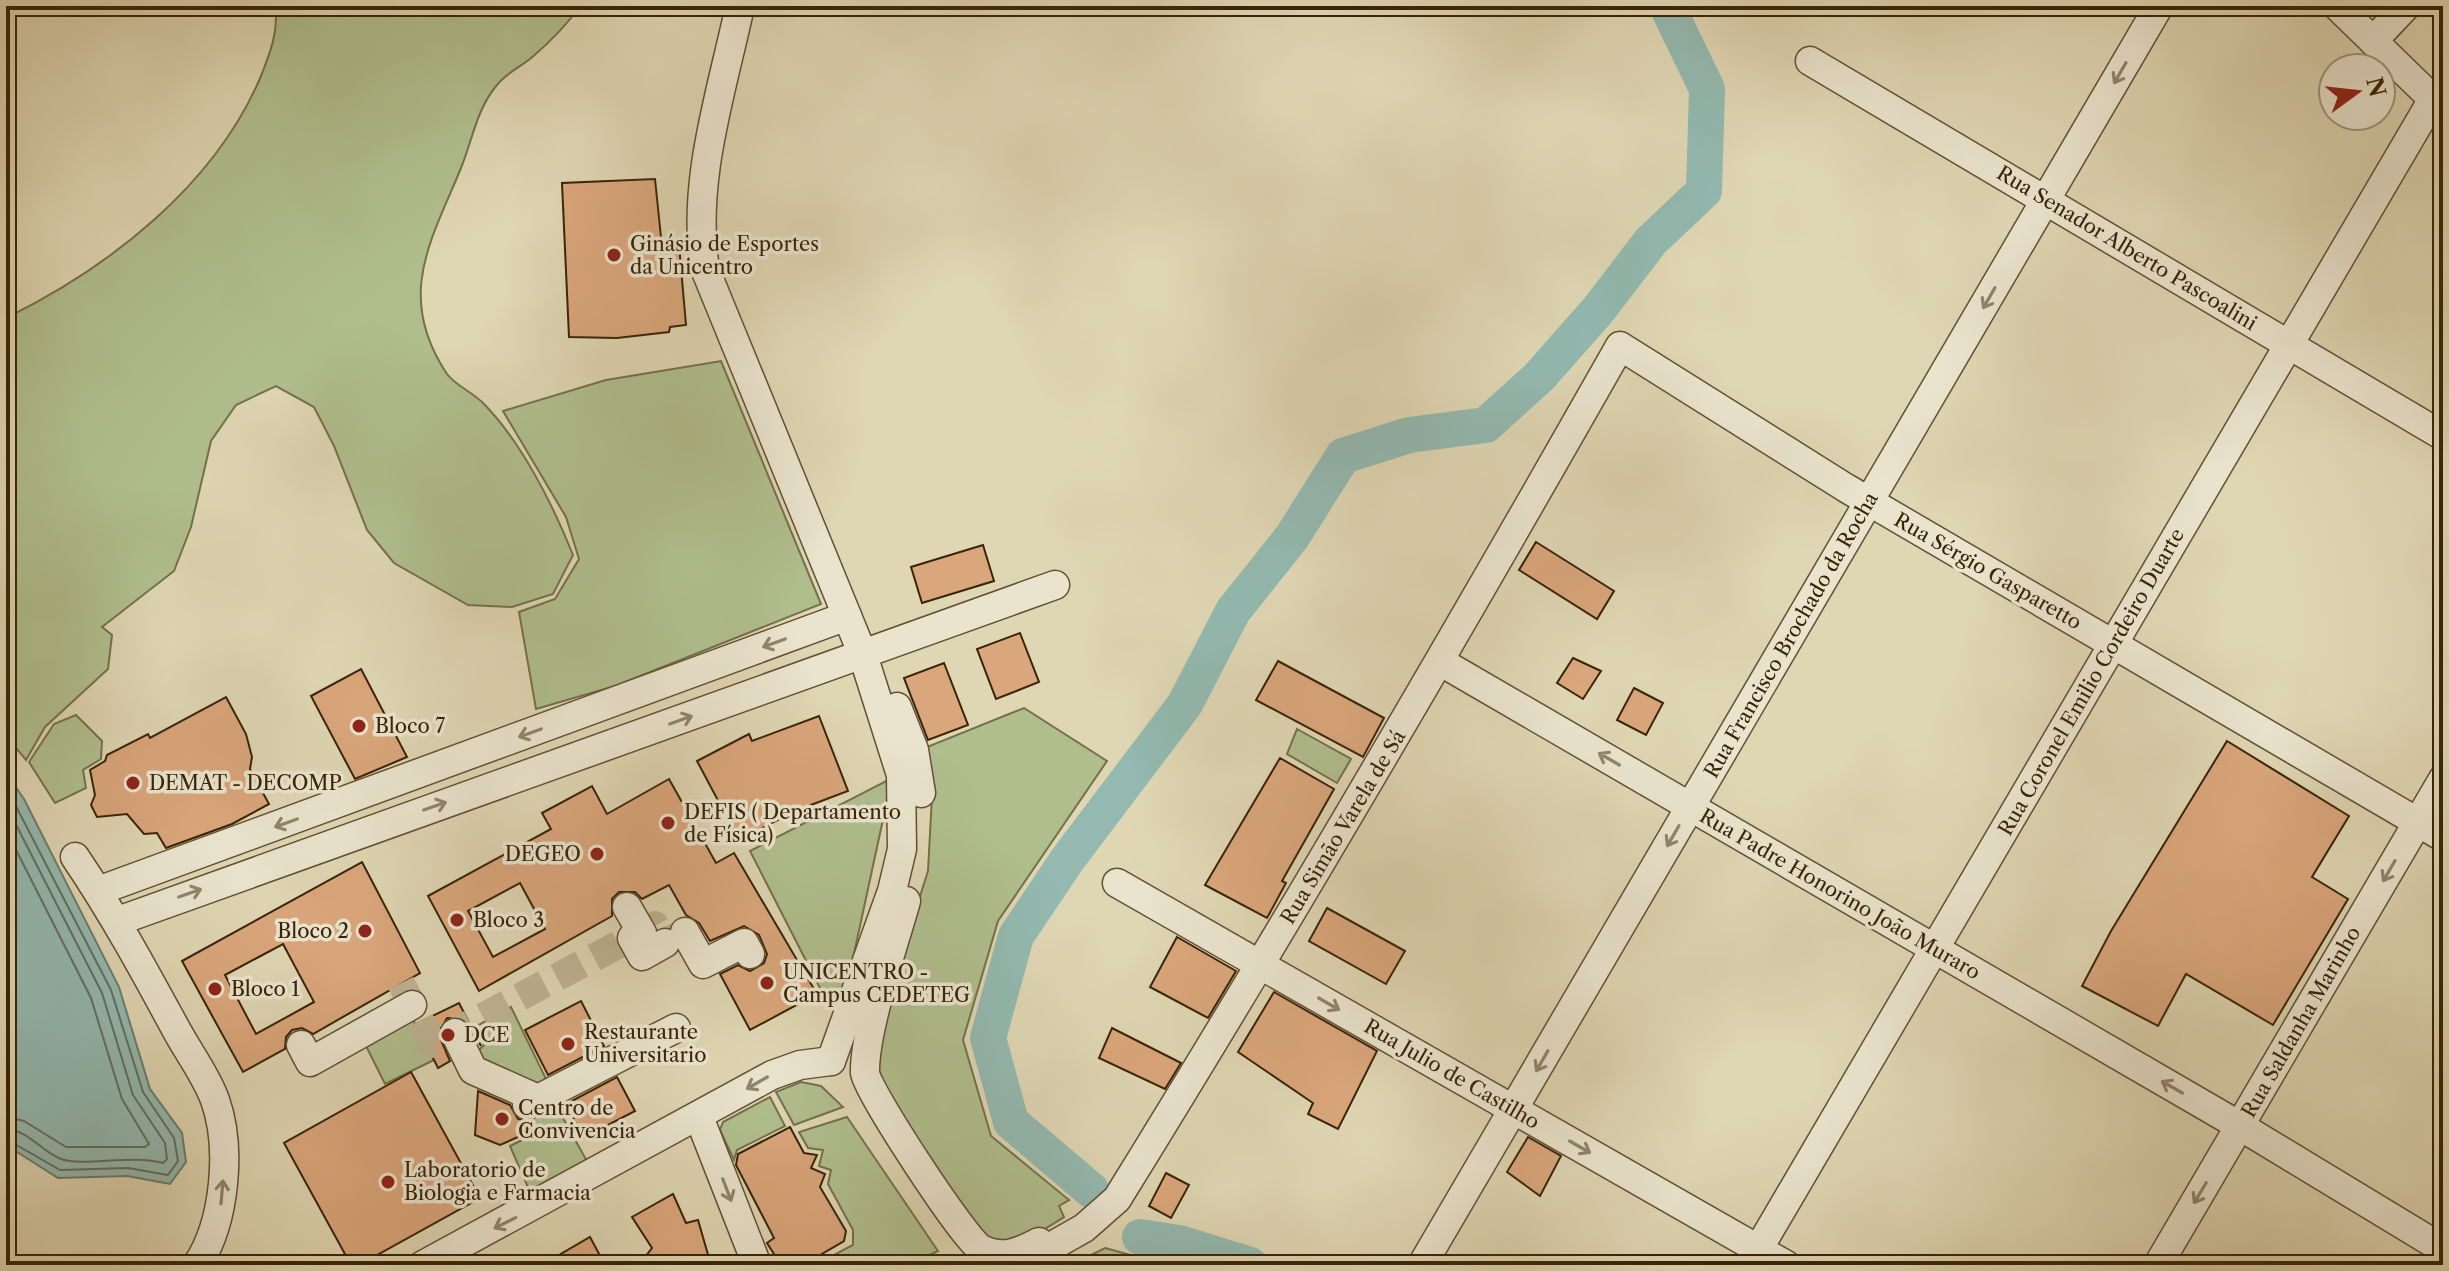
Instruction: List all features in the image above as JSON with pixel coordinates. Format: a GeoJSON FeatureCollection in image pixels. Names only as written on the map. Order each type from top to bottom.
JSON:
{"type":"FeatureCollection","features":[{"type":"Feature","properties":{"kind":"street"},"geometry":{"type":"LineString","coordinates":[[740,6],[703,182],[700,239],[705,269],[847,616],[869,652],[914,750],[921,793],[916,863],[874,1023],[865,1075],[903,1141],[978,1248],[1002,1255],[1015,1253],[1091,1211]]}},
{"type":"Feature","properties":{"kind":"street","name":"Rua Francisco Brochado da Rocha"},"geometry":{"type":"LineString","coordinates":[[1422,1265],[2159,6]]}},
{"type":"Feature","properties":{"kind":"street"},"geometry":{"type":"LineString","coordinates":[[2337,6],[2438,104]]}},
{"type":"Feature","properties":{"kind":"street"},"geometry":{"type":"LineString","coordinates":[[2373,41],[2406,6]]}},
{"type":"Feature","properties":{"kind":"street","name":"Rua Senador Alberto Pascoalini"},"geometry":{"type":"LineString","coordinates":[[1810,61],[2443,436]]}},
{"type":"Feature","properties":{"kind":"street","name":"Rua Coronel Emilio Cordeiro Duarte"},"geometry":{"type":"LineString","coordinates":[[1754,1257],[2289,345],[2438,104]]}},
{"type":"Feature","properties":{"kind":"street","name":"Rua Sérgio Gasparetto"},"geometry":{"type":"LineString","coordinates":[[1620,346],[1869,501],[2443,837]]}},
{"type":"Feature","properties":{"kind":"street","name":"Rua Simão Varela de Sá"},"geometry":{"type":"LineString","coordinates":[[1019,1265],[1084,1228],[1117,1199],[1261,966],[1441,662],[1620,346]]}},
{"type":"Feature","properties":{"kind":"street"},"geometry":{"type":"LineString","coordinates":[[118,921],[1055,585]]}},
{"type":"Feature","properties":{"kind":"street"},"geometry":{"type":"LineString","coordinates":[[98,891],[847,616]]}},
{"type":"Feature","properties":{"kind":"street"},"geometry":{"type":"LineString","coordinates":[[831,1061],[892,891],[902,849],[901,775],[869,652]]}},
{"type":"Feature","properties":{"kind":"street","name":"Rua Padre Honorino João Muraro"},"geometry":{"type":"LineString","coordinates":[[1441,662],[2240,1126],[2443,1249]]}},
{"type":"Feature","properties":{"kind":"street","name":"Rua Saldanha Marinho"},"geometry":{"type":"LineString","coordinates":[[2158,1265],[2443,779]]}},
{"type":"Feature","properties":{"kind":"street"},"geometry":{"type":"LineString","coordinates":[[75,857],[118,921],[216,1101],[224,1165],[220,1211],[208,1249],[197,1265]]}},
{"type":"Feature","properties":{"kind":"street","name":"Rua Julio de Castilho"},"geometry":{"type":"LineString","coordinates":[[1117,883],[1514,1109],[1754,1257],[1786,1265]]}},
{"type":"Feature","properties":{"kind":"street"},"geometry":{"type":"LineString","coordinates":[[627,907],[656,936],[703,964],[744,943],[750,954]]}},
{"type":"Feature","properties":{"kind":"street"},"geometry":{"type":"LineString","coordinates":[[301,1045],[310,1062],[412,1005]]}},
{"type":"Feature","properties":{"kind":"street"},"geometry":{"type":"LineString","coordinates":[[455,1033],[473,1070],[532,1102],[676,1028]]}},
{"type":"Feature","properties":{"kind":"street"},"geometry":{"type":"LineString","coordinates":[[423,1265],[772,1075],[800,1065],[831,1061]]}},
{"type":"Feature","properties":{"kind":"street"},"geometry":{"type":"LineString","coordinates":[[831,1061],[971,1265]]}},
{"type":"Feature","properties":{"kind":"street"},"geometry":{"type":"LineString","coordinates":[[699,1117],[757,1265]]}},
{"type":"Feature","properties":{"kind":"green space"},"geometry":{"type":"Polygon","coordinates":[[[275,6],[580,6],[544,47],[500,81],[484,104],[430,245],[423,269],[421,294],[423,319],[431,346],[447,374],[484,404],[511,437],[546,496],[573,555],[553,594],[512,607],[468,605],[394,563],[367,530],[334,446],[314,407],[276,386],[236,405],[211,441],[191,527],[174,571],[102,627],[112,635],[108,669],[45,727],[26,760],[6,736],[6,318],[83,274],[120,248],[188,187],[241,116],[261,76],[275,33],[275,6]]]}},
{"type":"Feature","properties":{"kind":"green space"},"geometry":{"type":"Polygon","coordinates":[[[721,361],[821,604],[615,686],[536,709],[519,612],[555,599],[579,559],[566,517],[503,411],[606,380],[721,361]]]}},
{"type":"Feature","properties":{"kind":"green space"},"geometry":{"type":"Polygon","coordinates":[[[1024,708],[1107,761],[998,921],[963,1040],[991,1136],[1069,1200],[1059,1206],[1064,1217],[1030,1238],[1002,1249],[981,1241],[872,1071],[879,1026],[928,871],[932,796],[922,749],[1024,708]]]}},
{"type":"Feature","properties":{"kind":"green space"},"geometry":{"type":"Polygon","coordinates":[[[76,715],[102,741],[101,759],[83,770],[86,788],[55,803],[29,762],[54,724],[76,715]]]}},
{"type":"Feature","properties":{"kind":"green space"},"geometry":{"type":"Polygon","coordinates":[[[1297,729],[1351,759],[1337,783],[1287,754],[1297,729]]]}},
{"type":"Feature","properties":{"kind":"green space"},"geometry":{"type":"Polygon","coordinates":[[[892,778],[845,995],[821,990],[750,851],[892,778]]]}},
{"type":"Feature","properties":{"kind":"green space"},"geometry":{"type":"Polygon","coordinates":[[[511,1007],[547,1081],[527,1089],[488,1073],[479,1050],[484,1045],[475,1027],[511,1007]]]}},
{"type":"Feature","properties":{"kind":"green space"},"geometry":{"type":"Polygon","coordinates":[[[410,1014],[434,1060],[385,1084],[362,1038],[410,1014]]]}},
{"type":"Feature","properties":{"kind":"green space"},"geometry":{"type":"Polygon","coordinates":[[[801,1082],[821,1086],[843,1107],[794,1125],[776,1092],[801,1082]]]}},
{"type":"Feature","properties":{"kind":"green space"},"geometry":{"type":"Polygon","coordinates":[[[770,1097],[785,1126],[737,1150],[734,1160],[720,1130],[723,1122],[770,1097]]]}},
{"type":"Feature","properties":{"kind":"green space"},"geometry":{"type":"Polygon","coordinates":[[[554,1102],[588,1163],[530,1192],[510,1146],[532,1135],[535,1113],[554,1102]]]}},
{"type":"Feature","properties":{"kind":"green space"},"geometry":{"type":"Polygon","coordinates":[[[847,1117],[938,1251],[907,1265],[815,1265],[853,1245],[853,1230],[828,1184],[831,1170],[819,1166],[823,1150],[808,1148],[799,1132],[847,1117]]]}},
{"type":"Feature","properties":{"kind":"green space"},"geometry":{"type":"Polygon","coordinates":[[[1105,1248],[1167,1265],[1071,1265],[1105,1248]]]}},
{"type":"Feature","properties":{"kind":"water"},"geometry":{"type":"Polygon","coordinates":[[[6,773],[24,799],[119,987],[150,1089],[182,1133],[186,1162],[170,1184],[127,1176],[58,1178],[6,1145],[6,773]]]}},
{"type":"Feature","properties":{"kind":"building","name":"Ginásio de Esportes da Unicentro"},"geometry":{"type":"Polygon","coordinates":[[[655,179],[662,247],[679,245],[686,325],[670,327],[669,332],[617,338],[569,337],[562,183],[655,179]]]}},
{"type":"Feature","properties":{"kind":"building"},"geometry":{"type":"Polygon","coordinates":[[[1536,542],[1614,591],[1597,619],[1519,570],[1536,542]]]}},
{"type":"Feature","properties":{"kind":"building"},"geometry":{"type":"Polygon","coordinates":[[[983,545],[994,581],[922,603],[911,567],[983,545]]]}},
{"type":"Feature","properties":{"kind":"building"},"geometry":{"type":"Polygon","coordinates":[[[1020,633],[1039,682],[996,699],[977,649],[1020,633]]]}},
{"type":"Feature","properties":{"kind":"building"},"geometry":{"type":"Polygon","coordinates":[[[1573,658],[1601,671],[1583,699],[1557,683],[1573,658]]]}},
{"type":"Feature","properties":{"kind":"building"},"geometry":{"type":"Polygon","coordinates":[[[1278,661],[1384,718],[1363,757],[1256,700],[1278,661]]]}},
{"type":"Feature","properties":{"kind":"building"},"geometry":{"type":"Polygon","coordinates":[[[944,663],[968,725],[928,740],[904,678],[944,663]]]}},
{"type":"Feature","properties":{"kind":"building","name":"Bloco 7"},"geometry":{"type":"Polygon","coordinates":[[[361,669],[407,757],[355,779],[311,696],[361,669]]]}},
{"type":"Feature","properties":{"kind":"building"},"geometry":{"type":"Polygon","coordinates":[[[1634,688],[1663,703],[1646,735],[1617,720],[1634,688]]]}},
{"type":"Feature","properties":{"kind":"building"},"geometry":{"type":"Polygon","coordinates":[[[226,697],[246,734],[252,757],[250,769],[269,804],[232,824],[166,848],[157,833],[144,834],[127,814],[97,817],[91,805],[95,795],[90,770],[105,761],[107,755],[148,734],[150,738],[226,697]]]}},
{"type":"Feature","properties":{"kind":"building"},"geometry":{"type":"Polygon","coordinates":[[[819,716],[848,791],[795,811],[739,840],[697,761],[749,734],[752,741],[819,716]]]}},
{"type":"Feature","properties":{"kind":"building"},"geometry":{"type":"Polygon","coordinates":[[[2227,741],[2349,816],[2312,877],[2348,899],[2273,1025],[2186,974],[2158,1026],[2082,986],[2111,931],[2227,741]]]}},
{"type":"Feature","properties":{"kind":"building"},"geometry":{"type":"Polygon","coordinates":[[[1280,758],[1334,789],[1282,881],[1286,883],[1267,918],[1205,885],[1280,758]]]}},
{"type":"Feature","properties":{"kind":"building"},"geometry":{"type":"Polygon","coordinates":[[[669,779],[716,863],[734,853],[817,994],[750,1030],[720,974],[738,965],[750,971],[764,963],[767,954],[759,935],[744,926],[710,941],[699,923],[686,915],[669,885],[642,899],[635,892],[619,892],[612,899],[612,916],[479,991],[428,896],[551,829],[542,813],[592,786],[607,814],[669,779]],[[520,883],[468,911],[493,957],[545,929],[520,883]]]}},
{"type":"Feature","properties":{"kind":"building"},"geometry":{"type":"Polygon","coordinates":[[[362,862],[420,973],[313,1034],[302,1028],[292,1030],[286,1037],[285,1049],[243,1072],[182,961],[362,862]],[[283,944],[225,975],[256,1034],[314,1002],[283,944]]]}},
{"type":"Feature","properties":{"kind":"building"},"geometry":{"type":"Polygon","coordinates":[[[1327,908],[1405,951],[1386,984],[1309,941],[1327,908]]]}},
{"type":"Feature","properties":{"kind":"building"},"geometry":{"type":"Polygon","coordinates":[[[1177,937],[1236,971],[1208,1018],[1150,987],[1177,937]]]}},
{"type":"Feature","properties":{"kind":"building"},"geometry":{"type":"Polygon","coordinates":[[[1274,992],[1377,1051],[1338,1129],[1308,1114],[1313,1103],[1238,1052],[1274,992]]]}},
{"type":"Feature","properties":{"kind":"building","name":"Restaurante Universitario"},"geometry":{"type":"Polygon","coordinates":[[[581,1001],[604,1046],[548,1075],[525,1030],[581,1001]]]}},
{"type":"Feature","properties":{"kind":"building"},"geometry":{"type":"Polygon","coordinates":[[[459,1003],[481,1046],[465,1019],[447,1018],[438,1033],[450,1061],[438,1068],[416,1024],[459,1003]]]}},
{"type":"Feature","properties":{"kind":"building"},"geometry":{"type":"Polygon","coordinates":[[[1112,1028],[1181,1063],[1165,1089],[1099,1058],[1112,1028]]]}},
{"type":"Feature","properties":{"kind":"building","name":"Laboratorio de Biologia e Farmacia"},"geometry":{"type":"Polygon","coordinates":[[[411,1072],[480,1198],[359,1265],[351,1265],[284,1143],[411,1072]]]}},
{"type":"Feature","properties":{"kind":"building"},"geometry":{"type":"Polygon","coordinates":[[[617,1077],[635,1111],[583,1138],[566,1104],[617,1077]]]}},
{"type":"Feature","properties":{"kind":"building","name":"Centro de Convivencia"},"geometry":{"type":"Polygon","coordinates":[[[478,1091],[510,1105],[518,1119],[528,1122],[527,1133],[500,1145],[475,1135],[478,1091]]]}},
{"type":"Feature","properties":{"kind":"building"},"geometry":{"type":"Polygon","coordinates":[[[790,1127],[804,1153],[817,1155],[811,1168],[825,1174],[820,1187],[846,1231],[844,1241],[803,1265],[781,1265],[767,1243],[774,1238],[736,1165],[738,1154],[790,1127]]]}},
{"type":"Feature","properties":{"kind":"building"},"geometry":{"type":"Polygon","coordinates":[[[1528,1137],[1561,1156],[1540,1196],[1507,1172],[1528,1137]]]}},
{"type":"Feature","properties":{"kind":"building"},"geometry":{"type":"Polygon","coordinates":[[[1166,1173],[1189,1185],[1171,1218],[1149,1206],[1166,1173]]]}},
{"type":"Feature","properties":{"kind":"building"},"geometry":{"type":"Polygon","coordinates":[[[673,1194],[686,1223],[698,1220],[711,1265],[639,1265],[652,1248],[632,1217],[673,1194]]]}},
{"type":"Feature","properties":{"kind":"building"},"geometry":{"type":"Polygon","coordinates":[[[590,1237],[605,1265],[542,1265],[590,1237]]]}},
{"type":"Feature","properties":{"kind":"waterway"},"geometry":{"type":"LineString","coordinates":[[1091,1190],[1011,1122],[988,1038],[1016,936],[1067,860],[1185,704],[1233,611],[1292,537],[1343,456],[1409,435],[1486,425],[1539,377],[1599,309],[1651,241],[1704,191],[1707,89],[1667,6]]}},
{"type":"Feature","properties":{"kind":"waterway"},"geometry":{"type":"LineString","coordinates":[[1140,1237],[1179,1243],[1250,1265]]}},
{"type":"Feature","properties":{"kind":"tunnel"},"geometry":{"type":"LineString","coordinates":[[401,983],[432,1044],[655,925],[665,943],[685,932]]}},
{"type":"Feature","properties":{"kind":"place","name":"Ginásio de Esportes da Unicentro"},"geometry":{"type":"Point","coordinates":[614,255]}},
{"type":"Feature","properties":{"kind":"place","name":"Bloco 7"},"geometry":{"type":"Point","coordinates":[359,726]}},
{"type":"Feature","properties":{"kind":"place","name":"DEMAT - DECOMP"},"geometry":{"type":"Point","coordinates":[133,783]}},
{"type":"Feature","properties":{"kind":"place","name":"DEFIS ( Departamento de Física)"},"geometry":{"type":"Point","coordinates":[668,823]}},
{"type":"Feature","properties":{"kind":"place","name":"DEGEO"},"geometry":{"type":"Point","coordinates":[597,854]}},
{"type":"Feature","properties":{"kind":"place","name":"Bloco 3"},"geometry":{"type":"Point","coordinates":[457,920]}},
{"type":"Feature","properties":{"kind":"place","name":"Bloco 2"},"geometry":{"type":"Point","coordinates":[365,931]}},
{"type":"Feature","properties":{"kind":"place","name":"UNICENTRO - Campus CEDETEG"},"geometry":{"type":"Point","coordinates":[767,983]}},
{"type":"Feature","properties":{"kind":"place","name":"Bloco 1"},"geometry":{"type":"Point","coordinates":[215,989]}},
{"type":"Feature","properties":{"kind":"place","name":"DCE"},"geometry":{"type":"Point","coordinates":[448,1035]}},
{"type":"Feature","properties":{"kind":"place","name":"Restaurante Universitario"},"geometry":{"type":"Point","coordinates":[568,1044]}},
{"type":"Feature","properties":{"kind":"place","name":"Centro de Convivencia"},"geometry":{"type":"Point","coordinates":[502,1119]}},
{"type":"Feature","properties":{"kind":"place","name":"Laboratorio de Biologia e Farmacia"},"geometry":{"type":"Point","coordinates":[388,1182]}}]}
